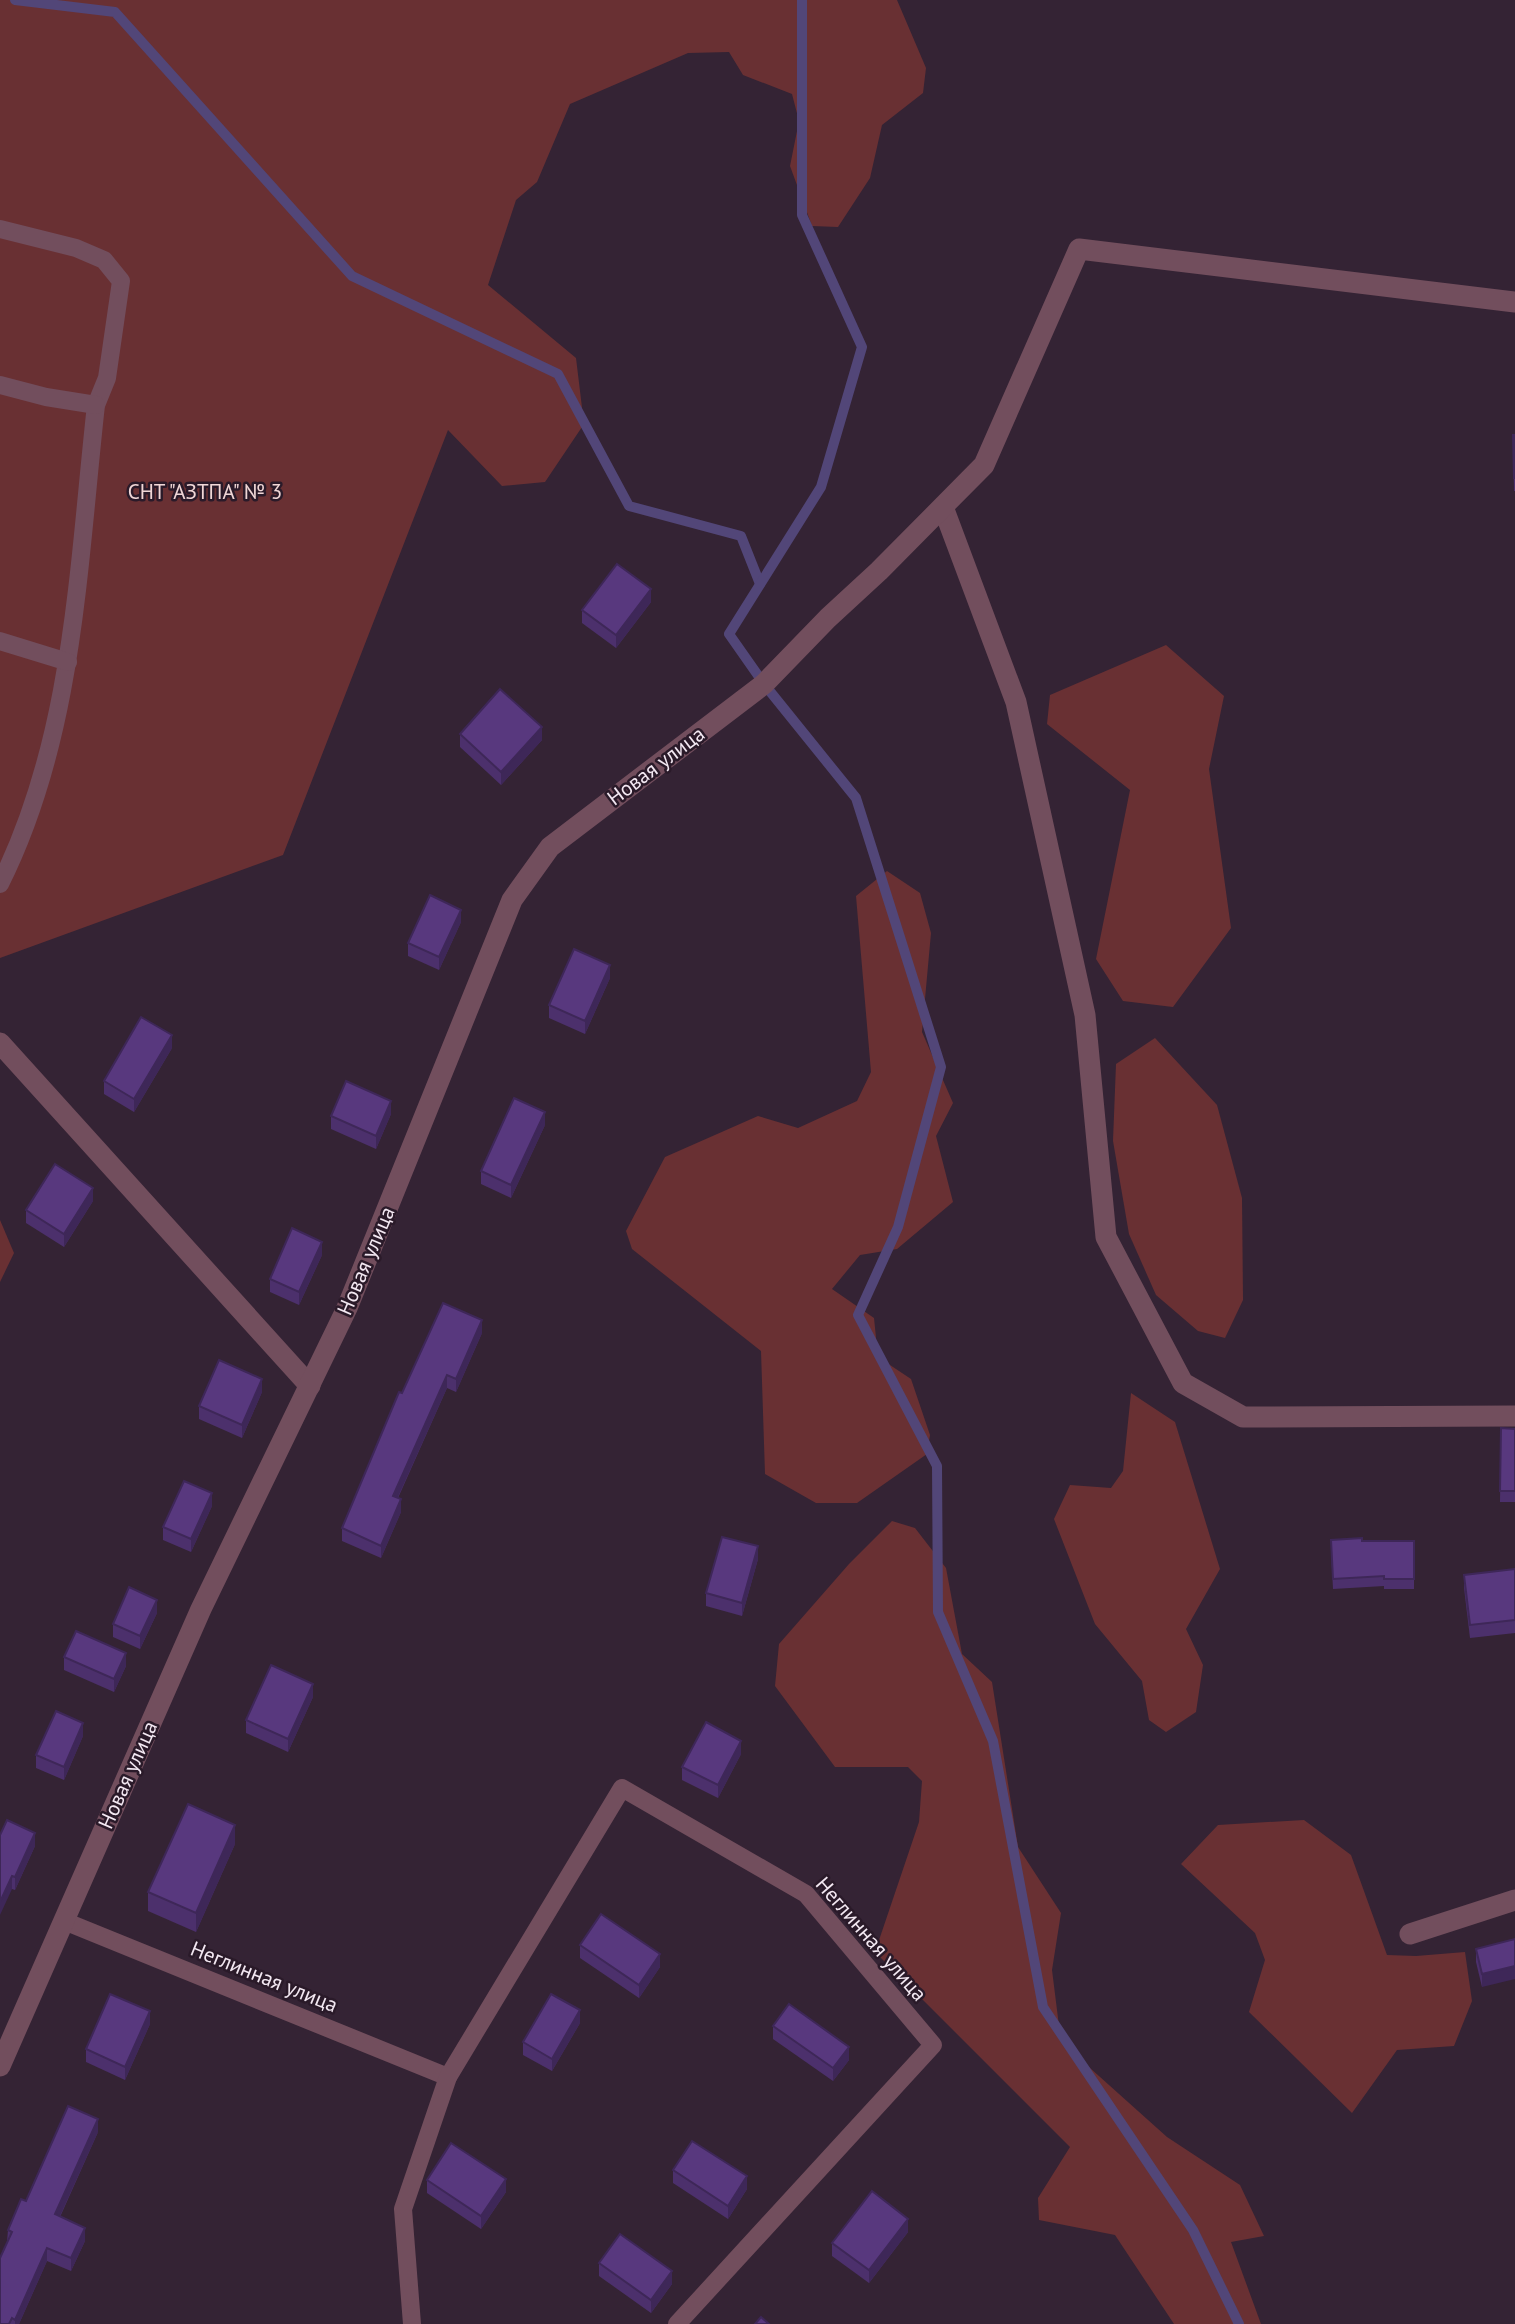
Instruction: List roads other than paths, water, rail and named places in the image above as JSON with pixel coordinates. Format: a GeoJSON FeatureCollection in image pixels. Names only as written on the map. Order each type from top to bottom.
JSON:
{"type":"FeatureCollection","features":[{"type":"Feature","properties":{"kind":"street","name":"Новая улица"},"geometry":{"type":"LineString","coordinates":[[0,2066],[201,1609],[347,1308],[512,900],[550,847],[764,684],[984,466],[1080,249],[1515,302]]}},
{"type":"Feature","properties":{"kind":"street"},"geometry":{"type":"LineString","coordinates":[[943,507],[1016,702],[1085,1015],[1106,1237],[1183,1382],[1243,1417],[1515,1416]]}},
{"type":"Feature","properties":{"kind":"street"},"geometry":{"type":"LineString","coordinates":[[0,1042],[310,1386]]}},
{"type":"Feature","properties":{"kind":"street"},"geometry":{"type":"LineString","coordinates":[[1410,1934],[1515,1900]]}},
{"type":"Feature","properties":{"kind":"lane"},"geometry":{"type":"LineString","coordinates":[[0,229],[76,248],[104,260],[121,281],[107,378],[96,405],[68,662],[44,775],[13,858],[0,884]]}},
{"type":"Feature","properties":{"kind":"lane"},"geometry":{"type":"LineString","coordinates":[[0,385],[46,397],[96,405]]}},
{"type":"Feature","properties":{"kind":"lane"},"geometry":{"type":"LineString","coordinates":[[0,642],[68,662]]}},
{"type":"Feature","properties":{"kind":"lane","name":"Неглинная улица"},"geometry":{"type":"LineString","coordinates":[[412,2324],[403,2209],[448,2077],[622,1788],[806,1894],[933,2045],[677,2324]]}},
{"type":"Feature","properties":{"kind":"lane","name":"Неглинная улица"},"geometry":{"type":"LineString","coordinates":[[64,1920],[448,2077]]}},
{"type":"Feature","properties":{"kind":"waterway"},"geometry":{"type":"LineString","coordinates":[[15,0],[115,12],[352,276],[558,374],[629,506],[741,536],[760,584]]}},
{"type":"Feature","properties":{"kind":"waterway"},"geometry":{"type":"LineString","coordinates":[[802,0],[802,215],[862,347],[821,487],[729,634],[764,684],[856,798],[941,1067],[898,1227],[858,1315],[937,1466],[938,1612],[993,1741],[1043,2007],[1193,2230],[1239,2324]]}},
{"type":"Feature","properties":{"kind":"park label","name":"СНТ \"АЗТПА\" № 3"},"geometry":{"type":"Point","coordinates":[205,492]}}]}
